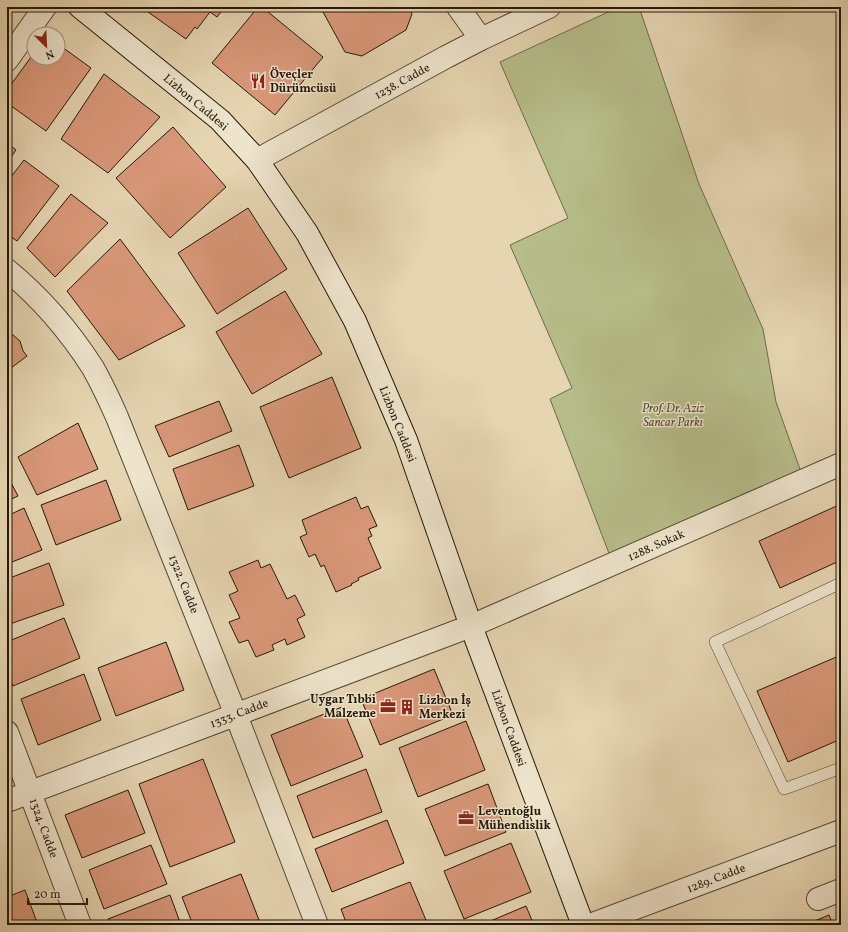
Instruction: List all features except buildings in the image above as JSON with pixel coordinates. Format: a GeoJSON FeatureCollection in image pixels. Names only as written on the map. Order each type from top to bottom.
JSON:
{"type":"FeatureCollection","features":[{"type":"Feature","properties":{"kind":"street"},"geometry":{"type":"LineString","coordinates":[[7,60],[46,7]]}},
{"type":"Feature","properties":{"kind":"street","name":"Lizbon Caddesi"},"geometry":{"type":"LineString","coordinates":[[80,7],[220,120],[257,160],[307,233],[355,321],[406,440],[471,626],[583,925]]}},
{"type":"Feature","properties":{"kind":"street"},"geometry":{"type":"LineString","coordinates":[[458,7],[481,39]]}},
{"type":"Feature","properties":{"kind":"street","name":"1238. Cadde"},"geometry":{"type":"LineString","coordinates":[[257,160],[481,39],[549,7]]}},
{"type":"Feature","properties":{"kind":"street","name":"1322. Cadde"},"geometry":{"type":"LineString","coordinates":[[7,270],[33,294],[56,319],[93,368],[106,392],[236,715],[317,925]]}},
{"type":"Feature","properties":{"kind":"street","name":"1288. Sokak"},"geometry":{"type":"LineString","coordinates":[[471,626],[841,464]]}},
{"type":"Feature","properties":{"kind":"street","name":"1333. Cadde"},"geometry":{"type":"LineString","coordinates":[[7,801],[471,626]]}},
{"type":"Feature","properties":{"kind":"street","name":"1324. Cadde"},"geometry":{"type":"LineString","coordinates":[[7,732],[80,925]]}},
{"type":"Feature","properties":{"kind":"street","name":"1289. Cadde"},"geometry":{"type":"LineString","coordinates":[[590,925],[841,830]]}},
{"type":"Feature","properties":{"kind":"street"},"geometry":{"type":"LineString","coordinates":[[818,900],[841,890]]}},
{"type":"Feature","properties":{"kind":"lane"},"geometry":{"type":"LineString","coordinates":[[841,583],[715,642],[784,789],[841,768]]}},
{"type":"Feature","properties":{"kind":"green space","name":"Prof. Dr. Aziz Sancar Parkı"},"geometry":{"type":"Polygon","coordinates":[[[619,7],[639,7],[699,184],[763,329],[776,402],[801,472],[610,556],[550,399],[572,388],[510,245],[568,218],[500,62],[619,7]]]}},
{"type":"Feature","properties":{"kind":"place","name":"Öveçler Dürümcüsü"},"geometry":{"type":"Point","coordinates":[258,81]}},
{"type":"Feature","properties":{"kind":"place","name":"Uygar Tıbbi Malzeme"},"geometry":{"type":"Point","coordinates":[388,706]}},
{"type":"Feature","properties":{"kind":"place","name":"Lizbon İş Merkezi"},"geometry":{"type":"Point","coordinates":[407,707]}},
{"type":"Feature","properties":{"kind":"place","name":"Leventoğlu Mühendislik"},"geometry":{"type":"Point","coordinates":[466,818]}}]}
